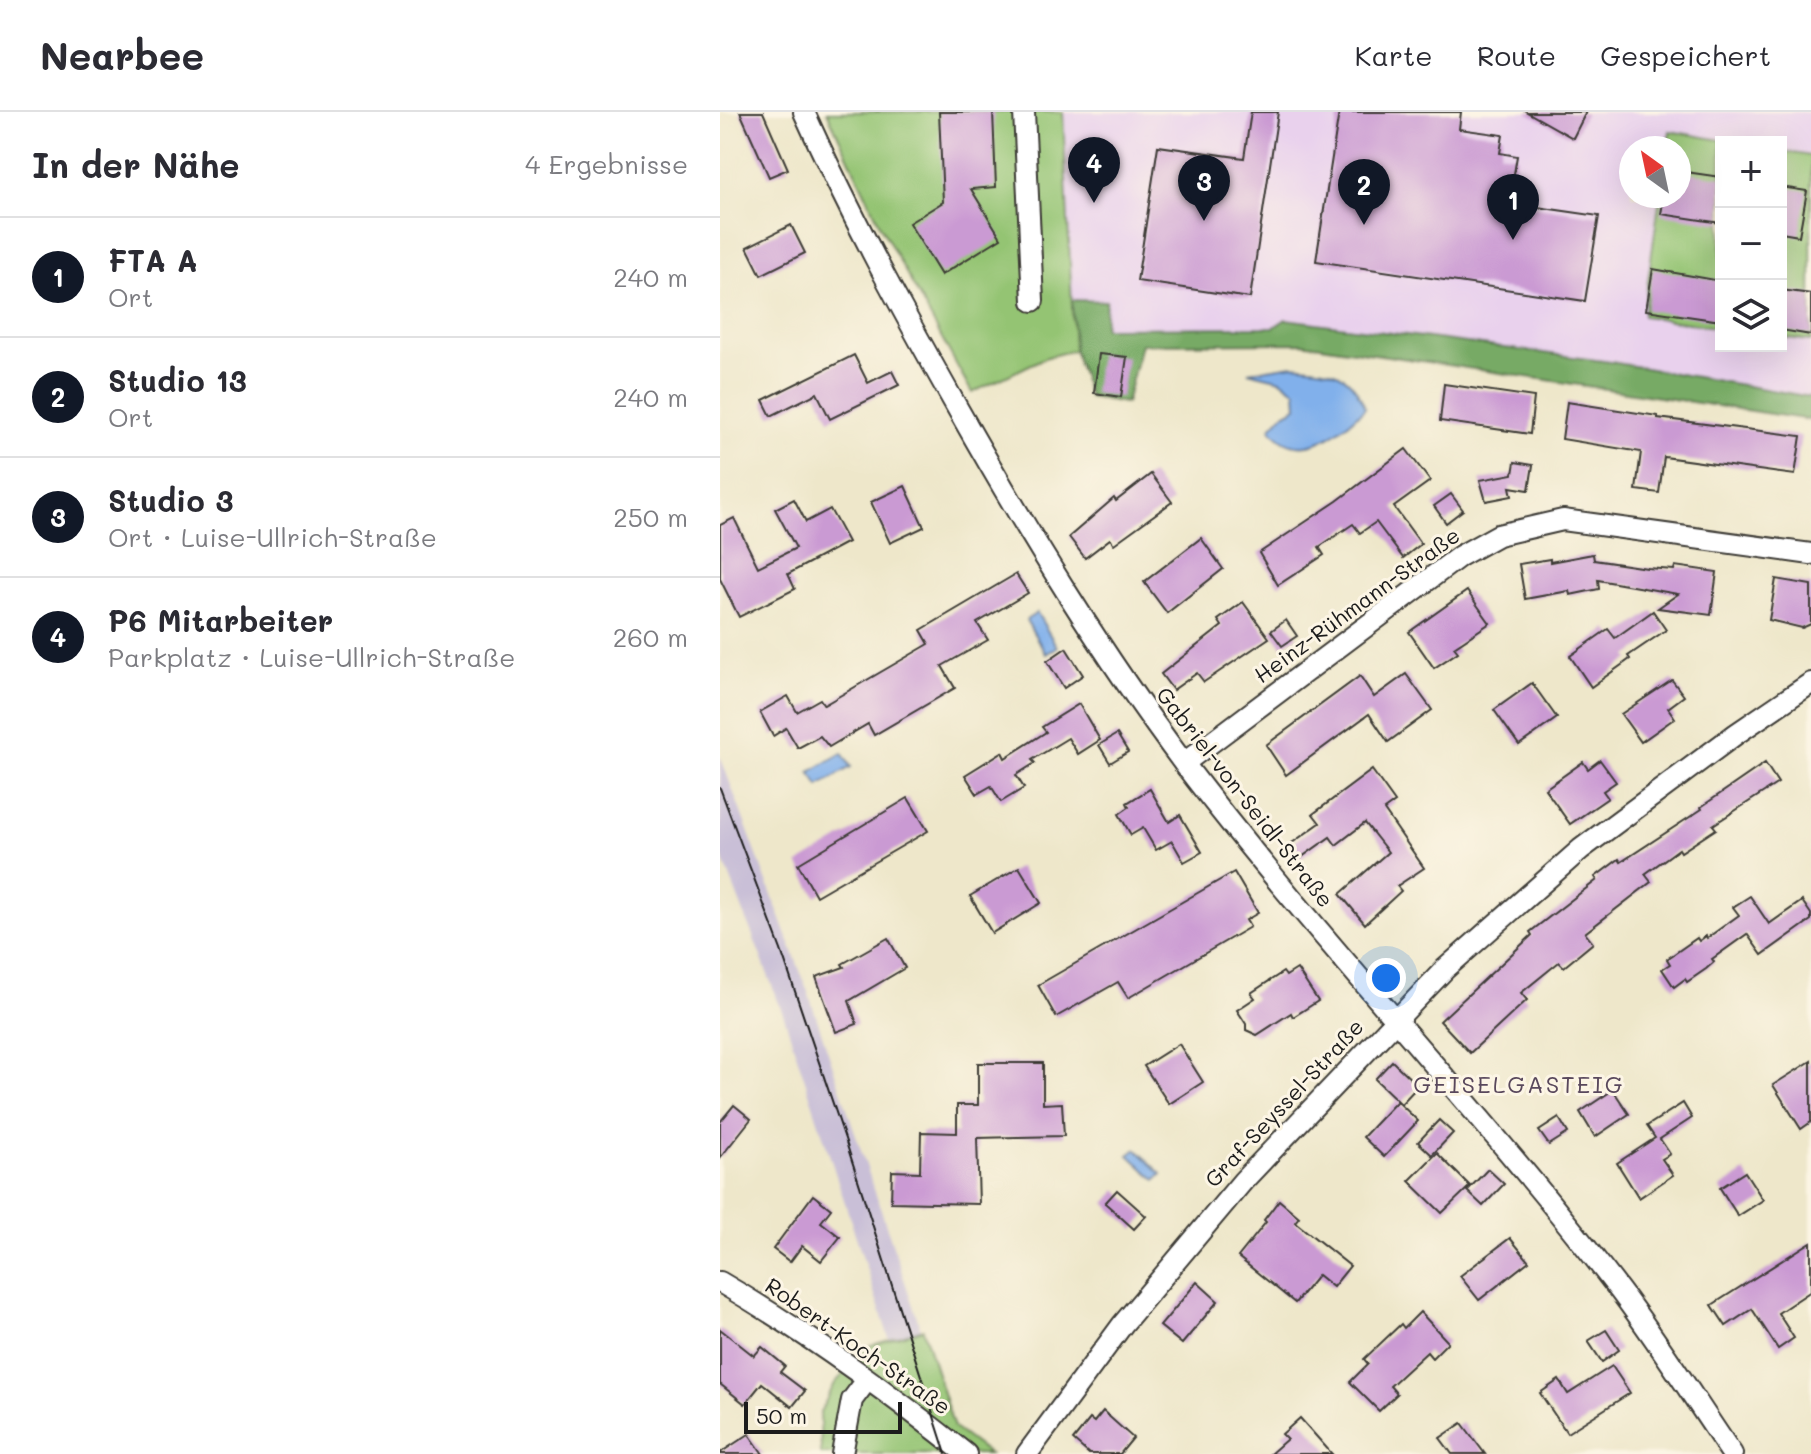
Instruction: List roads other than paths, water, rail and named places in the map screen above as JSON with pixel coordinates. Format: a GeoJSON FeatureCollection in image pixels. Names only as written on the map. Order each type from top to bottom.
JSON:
{"type":"FeatureCollection","features":[{"type":"Feature","properties":{"kind":"street","name":"Gabriel-von-Seidl-Straße"},"geometry":{"type":"LineString","coordinates":[[804,112],[913,330],[1026,529],[1115,666],[1184,763],[1298,907],[1396,1018],[1621,1293],[1732,1454]]}},
{"type":"Feature","properties":{"kind":"street"},"geometry":{"type":"LineString","coordinates":[[1024,112],[1033,301]]}},
{"type":"Feature","properties":{"kind":"street","name":"Heinz-Rühmann-Straße"},"geometry":{"type":"LineString","coordinates":[[1184,763],[1460,556],[1498,535],[1563,520],[1811,554]]}},
{"type":"Feature","properties":{"kind":"street","name":"Graf-Seyssel-Straße"},"geometry":{"type":"LineString","coordinates":[[1027,1454],[1123,1324],[1243,1181],[1445,969],[1581,849],[1736,734],[1811,683]]}},
{"type":"Feature","properties":{"kind":"street","name":"Robert-Koch-Straße"},"geometry":{"type":"LineString","coordinates":[[720,1282],[762,1306],[966,1454]]}},
{"type":"Feature","properties":{"kind":"street"},"geometry":{"type":"LineString","coordinates":[[842,1454],[852,1400],[867,1380]]}},
{"type":"Feature","properties":{"kind":"water"},"geometry":{"type":"Polygon","coordinates":[[[1293,365],[1338,373],[1353,385],[1365,408],[1331,436],[1318,442],[1293,445],[1281,439],[1270,428],[1282,415],[1297,407],[1296,391],[1281,380],[1248,372],[1293,365]]]}},
{"type":"Feature","properties":{"kind":"water"},"geometry":{"type":"Polygon","coordinates":[[[1037,613],[1057,647],[1046,654],[1026,620],[1037,613]]]}},
{"type":"Feature","properties":{"kind":"water"},"geometry":{"type":"Polygon","coordinates":[[[842,753],[851,767],[819,786],[810,772],[842,753]]]}},
{"type":"Feature","properties":{"kind":"water"},"geometry":{"type":"Polygon","coordinates":[[[1136,1149],[1162,1174],[1156,1180],[1129,1155],[1136,1149]]]}},
{"type":"Feature","properties":{"kind":"tram line"},"geometry":{"type":"LineString","coordinates":[[720,788],[781,950],[946,1454]]}},
{"type":"Feature","properties":{"kind":"place","name":"P6 Mitarbeiter"},"geometry":{"type":"Point","coordinates":[1094,203]}},
{"type":"Feature","properties":{"kind":"place","name":"Studio 3"},"geometry":{"type":"Point","coordinates":[1204,221]}},
{"type":"Feature","properties":{"kind":"place","name":"Studio 13"},"geometry":{"type":"Point","coordinates":[1364,225]}},
{"type":"Feature","properties":{"kind":"place","name":"FTA A"},"geometry":{"type":"Point","coordinates":[1513,240]}},
{"type":"Feature","properties":{"kind":"district","name":"GEISELGASTEIG"},"geometry":{"type":"Point","coordinates":[1519,1085]}}]}
